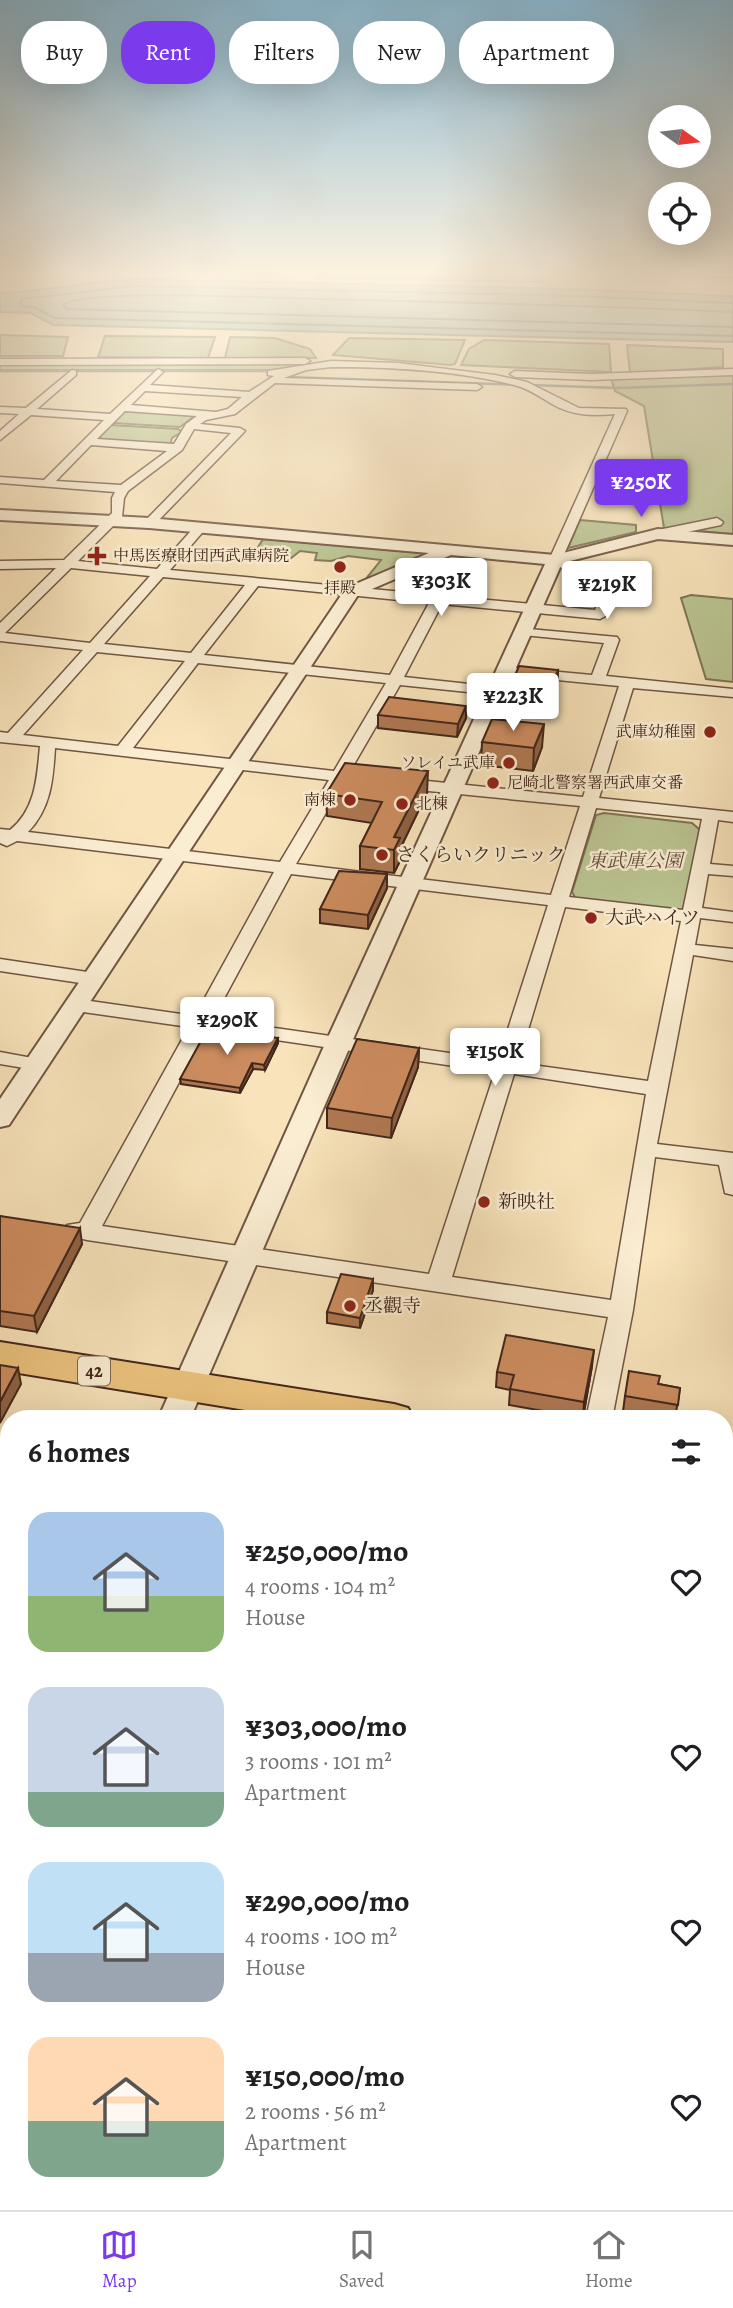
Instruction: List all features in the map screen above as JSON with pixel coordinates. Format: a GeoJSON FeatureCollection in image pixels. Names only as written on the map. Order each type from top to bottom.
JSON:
{"type":"FeatureCollection","features":[{"type":"Feature","properties":{"kind":"main road","name":"42"},"geometry":{"type":"LineString","coordinates":[[0,1356],[182,1403],[275,1410]]}},
{"type":"Feature","properties":{"kind":"street"},"geometry":{"type":"LineString","coordinates":[[0,437],[72,373]]}},
{"type":"Feature","properties":{"kind":"street"},"geometry":{"type":"LineString","coordinates":[[47,483],[157,373]]}},
{"type":"Feature","properties":{"kind":"street"},"geometry":{"type":"LineString","coordinates":[[0,631],[118,514],[118,498],[123,489],[178,448],[190,426],[203,417],[223,414],[242,405],[251,395],[286,373]]}},
{"type":"Feature","properties":{"kind":"street"},"geometry":{"type":"LineString","coordinates":[[182,1403],[338,1044],[622,411],[575,411],[535,389],[512,381],[459,373]]}},
{"type":"Feature","properties":{"kind":"street"},"geometry":{"type":"LineString","coordinates":[[505,373],[540,376],[678,373]]}},
{"type":"Feature","properties":{"kind":"street"},"geometry":{"type":"LineString","coordinates":[[274,381],[535,389]]}},
{"type":"Feature","properties":{"kind":"street"},"geometry":{"type":"LineString","coordinates":[[142,388],[251,395]]}},
{"type":"Feature","properties":{"kind":"street"},"geometry":{"type":"LineString","coordinates":[[124,408],[223,414]]}},
{"type":"Feature","properties":{"kind":"street"},"geometry":{"type":"LineString","coordinates":[[0,410],[113,417]]}},
{"type":"Feature","properties":{"kind":"street"},"geometry":{"type":"LineString","coordinates":[[149,523],[240,430],[190,426]]}},
{"type":"Feature","properties":{"kind":"street"},"geometry":{"type":"LineString","coordinates":[[88,442],[178,448]]}},
{"type":"Feature","properties":{"kind":"street"},"geometry":{"type":"LineString","coordinates":[[0,480],[123,489]]}},
{"type":"Feature","properties":{"kind":"street"},"geometry":{"type":"LineString","coordinates":[[0,515],[201,527],[555,560],[717,522]]}},
{"type":"Feature","properties":{"kind":"street"},"geometry":{"type":"LineString","coordinates":[[6,737],[93,647],[201,527]]}},
{"type":"Feature","properties":{"kind":"street"},"geometry":{"type":"LineString","coordinates":[[658,534],[733,540]]}},
{"type":"Feature","properties":{"kind":"street"},"geometry":{"type":"LineString","coordinates":[[0,1119],[352,592],[450,550]]}},
{"type":"Feature","properties":{"kind":"street"},"geometry":{"type":"LineString","coordinates":[[0,565],[68,564],[600,615],[617,571],[565,566],[555,560]]}},
{"type":"Feature","properties":{"kind":"street"},"geometry":{"type":"LineString","coordinates":[[123,750],[254,582]]}},
{"type":"Feature","properties":{"kind":"street"},"geometry":{"type":"LineString","coordinates":[[87,1232],[286,867],[395,680],[437,600]]}},
{"type":"Feature","properties":{"kind":"street"},"geometry":{"type":"LineString","coordinates":[[523,631],[612,639],[597,680]]}},
{"type":"Feature","properties":{"kind":"street"},"geometry":{"type":"LineString","coordinates":[[0,637],[496,691]]}},
{"type":"Feature","properties":{"kind":"street"},"geometry":{"type":"LineString","coordinates":[[505,671],[733,693]]}},
{"type":"Feature","properties":{"kind":"street"},"geometry":{"type":"LineString","coordinates":[[438,1283],[627,683]]}},
{"type":"Feature","properties":{"kind":"street"},"geometry":{"type":"LineString","coordinates":[[6,737],[339,777],[733,817]]}},
{"type":"Feature","properties":{"kind":"street"},"geometry":{"type":"LineString","coordinates":[[0,846],[8,835],[34,816],[44,795],[48,742]]}},
{"type":"Feature","properties":{"kind":"street"},"geometry":{"type":"LineString","coordinates":[[600,1410],[621,1310],[645,1149],[711,815]]}},
{"type":"Feature","properties":{"kind":"street"},"geometry":{"type":"LineString","coordinates":[[8,835],[558,902],[733,917]]}},
{"type":"Feature","properties":{"kind":"street"},"geometry":{"type":"LineString","coordinates":[[702,868],[733,871]]}},
{"type":"Feature","properties":{"kind":"street"},"geometry":{"type":"LineString","coordinates":[[686,949],[733,955]]}},
{"type":"Feature","properties":{"kind":"street"},"geometry":{"type":"LineString","coordinates":[[0,965],[94,979]]}},
{"type":"Feature","properties":{"kind":"street"},"geometry":{"type":"LineString","coordinates":[[76,1005],[658,1089]]}},
{"type":"Feature","properties":{"kind":"street"},"geometry":{"type":"LineString","coordinates":[[0,1058],[36,1064]]}},
{"type":"Feature","properties":{"kind":"street"},"geometry":{"type":"LineString","coordinates":[[645,1149],[731,1160],[733,1188]]}},
{"type":"Feature","properties":{"kind":"street"},"geometry":{"type":"LineString","coordinates":[[50,1227],[621,1310]]}},
{"type":"Feature","properties":{"kind":"green space"},"geometry":{"type":"Polygon","coordinates":[[[733,374],[733,534],[664,528],[644,406],[615,391],[611,378],[733,374]]]}},
{"type":"Feature","properties":{"kind":"green space"},"geometry":{"type":"Polygon","coordinates":[[[125,411],[196,415],[180,427],[112,423],[125,411]]]}},
{"type":"Feature","properties":{"kind":"green space"},"geometry":{"type":"Polygon","coordinates":[[[111,425],[178,429],[182,432],[172,438],[170,446],[94,441],[111,425]]]}},
{"type":"Feature","properties":{"kind":"green space"},"geometry":{"type":"Polygon","coordinates":[[[580,520],[636,525],[636,532],[568,548],[580,520]]]}},
{"type":"Feature","properties":{"kind":"green space"},"geometry":{"type":"Polygon","coordinates":[[[263,539],[422,553],[425,556],[365,580],[381,560],[348,556],[331,561],[315,560],[317,553],[300,551],[290,559],[252,557],[263,539]]]}},
{"type":"Feature","properties":{"kind":"green space"},"geometry":{"type":"Polygon","coordinates":[[[691,595],[733,599],[733,682],[706,679],[681,598],[691,595]]]}},
{"type":"Feature","properties":{"kind":"green space","name":"東武庫公園"},"geometry":{"type":"Polygon","coordinates":[[[604,813],[692,823],[700,830],[687,911],[576,899],[572,892],[596,815],[604,813]]]}},
{"type":"Feature","properties":{"kind":"building"},"geometry":{"type":"Polygon","coordinates":[[[581,575],[597,577],[592,592],[574,590],[581,575]]]}},
{"type":"Feature","properties":{"kind":"building"},"geometry":{"type":"Polygon","coordinates":[[[519,666],[558,670],[550,691],[510,687],[519,666]]]}},
{"type":"Feature","properties":{"kind":"building"},"geometry":{"type":"Polygon","coordinates":[[[389,697],[466,706],[458,724],[378,715],[389,697]]]}},
{"type":"Feature","properties":{"kind":"building"},"geometry":{"type":"Polygon","coordinates":[[[492,719],[544,724],[534,748],[482,742],[492,719]]]}},
{"type":"Feature","properties":{"kind":"building"},"geometry":{"type":"Polygon","coordinates":[[[345,763],[428,771],[394,837],[400,838],[394,850],[360,846],[382,802],[326,794],[345,763]]]}},
{"type":"Feature","properties":{"kind":"building"},"geometry":{"type":"Polygon","coordinates":[[[339,871],[387,874],[368,915],[320,909],[339,871]]]}},
{"type":"Feature","properties":{"kind":"building"},"geometry":{"type":"Polygon","coordinates":[[[208,1028],[278,1038],[264,1065],[252,1063],[240,1088],[180,1079],[208,1028]]]}},
{"type":"Feature","properties":{"kind":"building"},"geometry":{"type":"Polygon","coordinates":[[[357,1039],[419,1048],[392,1118],[327,1108],[357,1039]]]}},
{"type":"Feature","properties":{"kind":"building"},"geometry":{"type":"Polygon","coordinates":[[[0,1216],[80,1228],[34,1316],[0,1311],[0,1216]]]}},
{"type":"Feature","properties":{"kind":"building","name":"丞觀寺"},"geometry":{"type":"Polygon","coordinates":[[[341,1274],[373,1279],[360,1318],[327,1312],[341,1274]]]}},
{"type":"Feature","properties":{"kind":"building"},"geometry":{"type":"Polygon","coordinates":[[[506,1335],[594,1350],[584,1402],[510,1389],[514,1375],[497,1372],[506,1335]]]}},
{"type":"Feature","properties":{"kind":"building"},"geometry":{"type":"Polygon","coordinates":[[[0,1365],[18,1368],[0,1402],[0,1365]]]}},
{"type":"Feature","properties":{"kind":"building"},"geometry":{"type":"Polygon","coordinates":[[[629,1371],[660,1376],[658,1384],[680,1388],[678,1405],[625,1396],[629,1371]]]}},
{"type":"Feature","properties":{"kind":"waterway"},"geometry":{"type":"LineString","coordinates":[[289,377],[618,388],[733,384]]}},
{"type":"Feature","properties":{"kind":"place","name":"中馬医療財団西武庫病院"},"geometry":{"type":"Point","coordinates":[97,556]}},
{"type":"Feature","properties":{"kind":"place","name":"拝殿"},"geometry":{"type":"Point","coordinates":[340,567]}},
{"type":"Feature","properties":{"kind":"place","name":"武庫幼稚園"},"geometry":{"type":"Point","coordinates":[710,732]}},
{"type":"Feature","properties":{"kind":"place","name":"ソレイユ武庫"},"geometry":{"type":"Point","coordinates":[509,763]}},
{"type":"Feature","properties":{"kind":"place","name":"尼崎北警察署西武庫交番"},"geometry":{"type":"Point","coordinates":[493,783]}},
{"type":"Feature","properties":{"kind":"place","name":"南棟"},"geometry":{"type":"Point","coordinates":[350,800]}},
{"type":"Feature","properties":{"kind":"place","name":"北棟"},"geometry":{"type":"Point","coordinates":[402,804]}},
{"type":"Feature","properties":{"kind":"place","name":"さくらいクリニック"},"geometry":{"type":"Point","coordinates":[382,855]}},
{"type":"Feature","properties":{"kind":"place","name":"大武ハイツ"},"geometry":{"type":"Point","coordinates":[591,918]}},
{"type":"Feature","properties":{"kind":"place","name":"新映社"},"geometry":{"type":"Point","coordinates":[484,1202]}},
{"type":"Feature","properties":{"kind":"place","name":"丞觀寺"},"geometry":{"type":"Point","coordinates":[350,1306]}}]}
